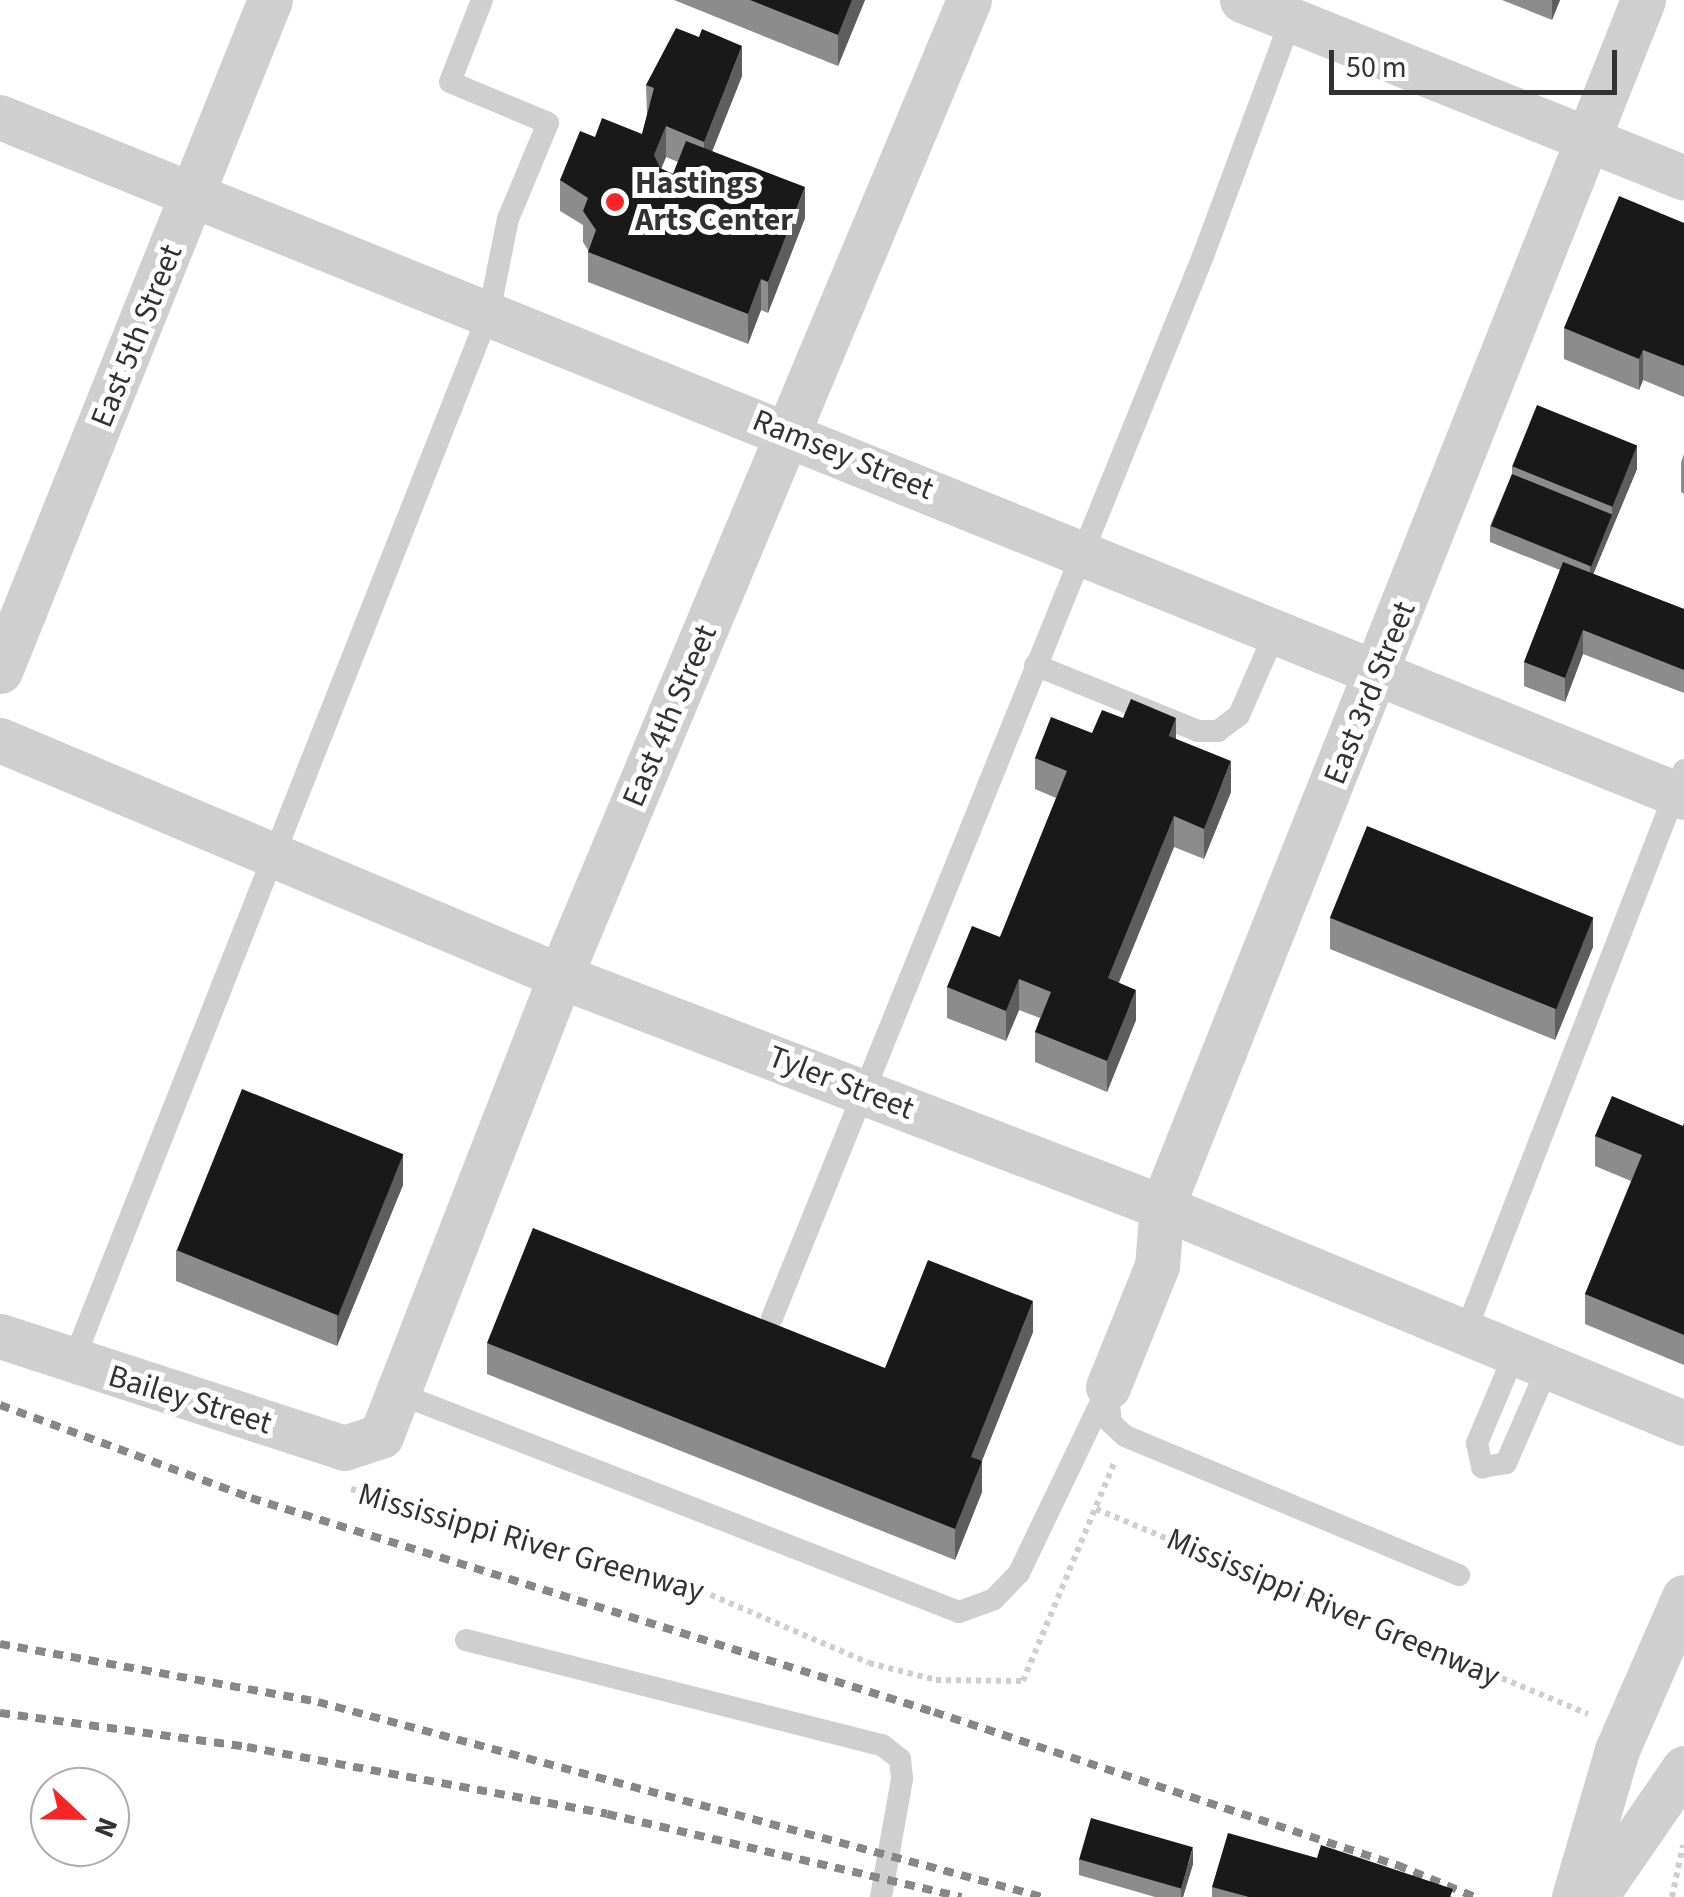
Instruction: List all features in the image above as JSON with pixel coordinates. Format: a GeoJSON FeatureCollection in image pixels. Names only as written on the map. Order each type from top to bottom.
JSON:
{"type":"FeatureCollection","features":[{"type":"Feature","properties":{"kind":"street","name":"East 5th Street"},"geometry":{"type":"LineString","coordinates":[[0,671],[270,0]]}},
{"type":"Feature","properties":{"kind":"street","name":"East 4th Street"},"geometry":{"type":"LineString","coordinates":[[381,1436],[560,976],[791,433],[969,0]]}},
{"type":"Feature","properties":{"kind":"street"},"geometry":{"type":"LineString","coordinates":[[1242,0],[1684,178]]}},
{"type":"Feature","properties":{"kind":"street","name":"East 3rd Street"},"geometry":{"type":"LineString","coordinates":[[1108,1387],[1158,1266],[1162,1206],[1378,674],[1644,0]]}},
{"type":"Feature","properties":{"kind":"street","name":"Ramsey Street"},"geometry":{"type":"LineString","coordinates":[[0,118],[791,433],[1378,674],[1681,787]]}},
{"type":"Feature","properties":{"kind":"street","name":"Tyler Street"},"geometry":{"type":"LineString","coordinates":[[0,740],[560,976],[1162,1206],[1684,1423]]}},
{"type":"Feature","properties":{"kind":"street","name":"Bailey Street"},"geometry":{"type":"LineString","coordinates":[[0,1336],[72,1364],[344,1448],[381,1436]]}},
{"type":"Feature","properties":{"kind":"street"},"geometry":{"type":"LineString","coordinates":[[1574,1897],[1621,1740],[1684,1598]]}},
{"type":"Feature","properties":{"kind":"street"},"geometry":{"type":"LineString","coordinates":[[1621,1740],[1632,1782],[1649,1791],[1680,1775]]}},
{"type":"Feature","properties":{"kind":"street"},"geometry":{"type":"LineString","coordinates":[[1596,1897],[1680,1775]]}},
{"type":"Feature","properties":{"kind":"lane"},"geometry":{"type":"LineString","coordinates":[[72,1364],[270,854],[489,313],[508,219],[548,122],[450,82],[482,0]]}},
{"type":"Feature","properties":{"kind":"lane"},"geometry":{"type":"LineString","coordinates":[[772,1318],[1082,553],[1291,20]]}},
{"type":"Feature","properties":{"kind":"lane"},"geometry":{"type":"LineString","coordinates":[[1034,665],[1198,731],[1218,731],[1240,715],[1275,633]]}},
{"type":"Feature","properties":{"kind":"lane"},"geometry":{"type":"LineString","coordinates":[[1465,1332],[1681,787]]}},
{"type":"Feature","properties":{"kind":"lane"},"geometry":{"type":"LineString","coordinates":[[400,1394],[959,1612],[994,1598],[1019,1573],[1108,1387]]}},
{"type":"Feature","properties":{"kind":"lane"},"geometry":{"type":"LineString","coordinates":[[1108,1387],[1111,1424],[1125,1436],[1459,1575]]}},
{"type":"Feature","properties":{"kind":"lane"},"geometry":{"type":"LineString","coordinates":[[466,1640],[882,1744],[900,1759],[902,1779],[881,1897]]}},
{"type":"Feature","properties":{"kind":"path"},"geometry":{"type":"LineString","coordinates":[[1096,1509],[1125,1436]]}},
{"type":"Feature","properties":{"kind":"path","name":"Mississippi River Greenway"},"geometry":{"type":"LineString","coordinates":[[348,1488],[674,1580],[869,1662],[936,1680],[1024,1682],[1096,1509],[1621,1740]]}},
{"type":"Feature","properties":{"kind":"path"},"geometry":{"type":"LineString","coordinates":[[1672,1897],[1684,1843]]}},
{"type":"Feature","properties":{"kind":"building"},"geometry":{"type":"Polygon","coordinates":[[[750,0],[852,0],[838,35],[750,0]]]}},
{"type":"Feature","properties":{"kind":"building","name":"Hastings Arts Center"},"geometry":{"type":"Polygon","coordinates":[[[676,28],[699,37],[702,29],[742,46],[704,142],[666,126],[654,155],[660,168],[673,174],[686,141],[805,187],[768,282],[761,279],[748,314],[588,252],[596,230],[583,211],[588,198],[560,180],[580,131],[595,137],[602,118],[642,134],[654,88],[646,85],[676,28]]]}},
{"type":"Feature","properties":{"kind":"building"},"geometry":{"type":"Polygon","coordinates":[[[1619,196],[1684,223],[1684,366],[1643,350],[1639,359],[1564,328],[1619,196]]]}},
{"type":"Feature","properties":{"kind":"building"},"geometry":{"type":"Polygon","coordinates":[[[1537,405],[1637,445],[1612,507],[1512,466],[1537,405]]]}},
{"type":"Feature","properties":{"kind":"building"},"geometry":{"type":"Polygon","coordinates":[[[1512,474],[1612,514],[1591,566],[1491,526],[1512,474]]]}},
{"type":"Feature","properties":{"kind":"building"},"geometry":{"type":"Polygon","coordinates":[[[1563,562],[1684,609],[1684,670],[1583,630],[1565,678],[1524,662],[1563,562]]]}},
{"type":"Feature","properties":{"kind":"building"},"geometry":{"type":"Polygon","coordinates":[[[1131,699],[1176,718],[1169,736],[1231,761],[1204,829],[1174,816],[1108,978],[1136,990],[1107,1061],[1035,1032],[1051,992],[1019,979],[1006,1011],[947,987],[972,926],[1000,937],[1067,771],[1035,758],[1051,717],[1092,733],[1102,710],[1123,718],[1131,699]]]}},
{"type":"Feature","properties":{"kind":"building"},"geometry":{"type":"Polygon","coordinates":[[[1367,826],[1593,917],[1556,1009],[1330,918],[1367,826]]]}},
{"type":"Feature","properties":{"kind":"building"},"geometry":{"type":"Polygon","coordinates":[[[242,1089],[403,1154],[338,1316],[177,1250],[242,1089]]]}},
{"type":"Feature","properties":{"kind":"building"},"geometry":{"type":"Polygon","coordinates":[[[1612,1096],[1683,1126],[1684,1123],[1684,1335],[1585,1294],[1642,1155],[1595,1136],[1612,1096]]]}},
{"type":"Feature","properties":{"kind":"building"},"geometry":{"type":"Polygon","coordinates":[[[533,1228],[885,1368],[928,1260],[1033,1301],[971,1457],[982,1461],[955,1529],[487,1343],[533,1228]]]}},
{"type":"Feature","properties":{"kind":"building"},"geometry":{"type":"Polygon","coordinates":[[[1091,1818],[1193,1847],[1181,1889],[1079,1859],[1091,1818]]]}},
{"type":"Feature","properties":{"kind":"building"},"geometry":{"type":"Polygon","coordinates":[[[1228,1833],[1317,1858],[1321,1845],[1453,1889],[1450,1897],[1249,1897],[1212,1887],[1228,1833]]]}},
{"type":"Feature","properties":{"kind":"railway"},"geometry":{"type":"LineString","coordinates":[[0,1405],[251,1498],[934,1712],[1397,1865],[1475,1897]]}},
{"type":"Feature","properties":{"kind":"railway"},"geometry":{"type":"LineString","coordinates":[[0,1644],[318,1702],[1042,1897]]}},
{"type":"Feature","properties":{"kind":"railway"},"geometry":{"type":"LineString","coordinates":[[0,1713],[247,1747],[607,1814],[961,1897]]}},
{"type":"Feature","properties":{"kind":"place","name":"Hastings Arts Center"},"geometry":{"type":"Point","coordinates":[615,202]}}]}
